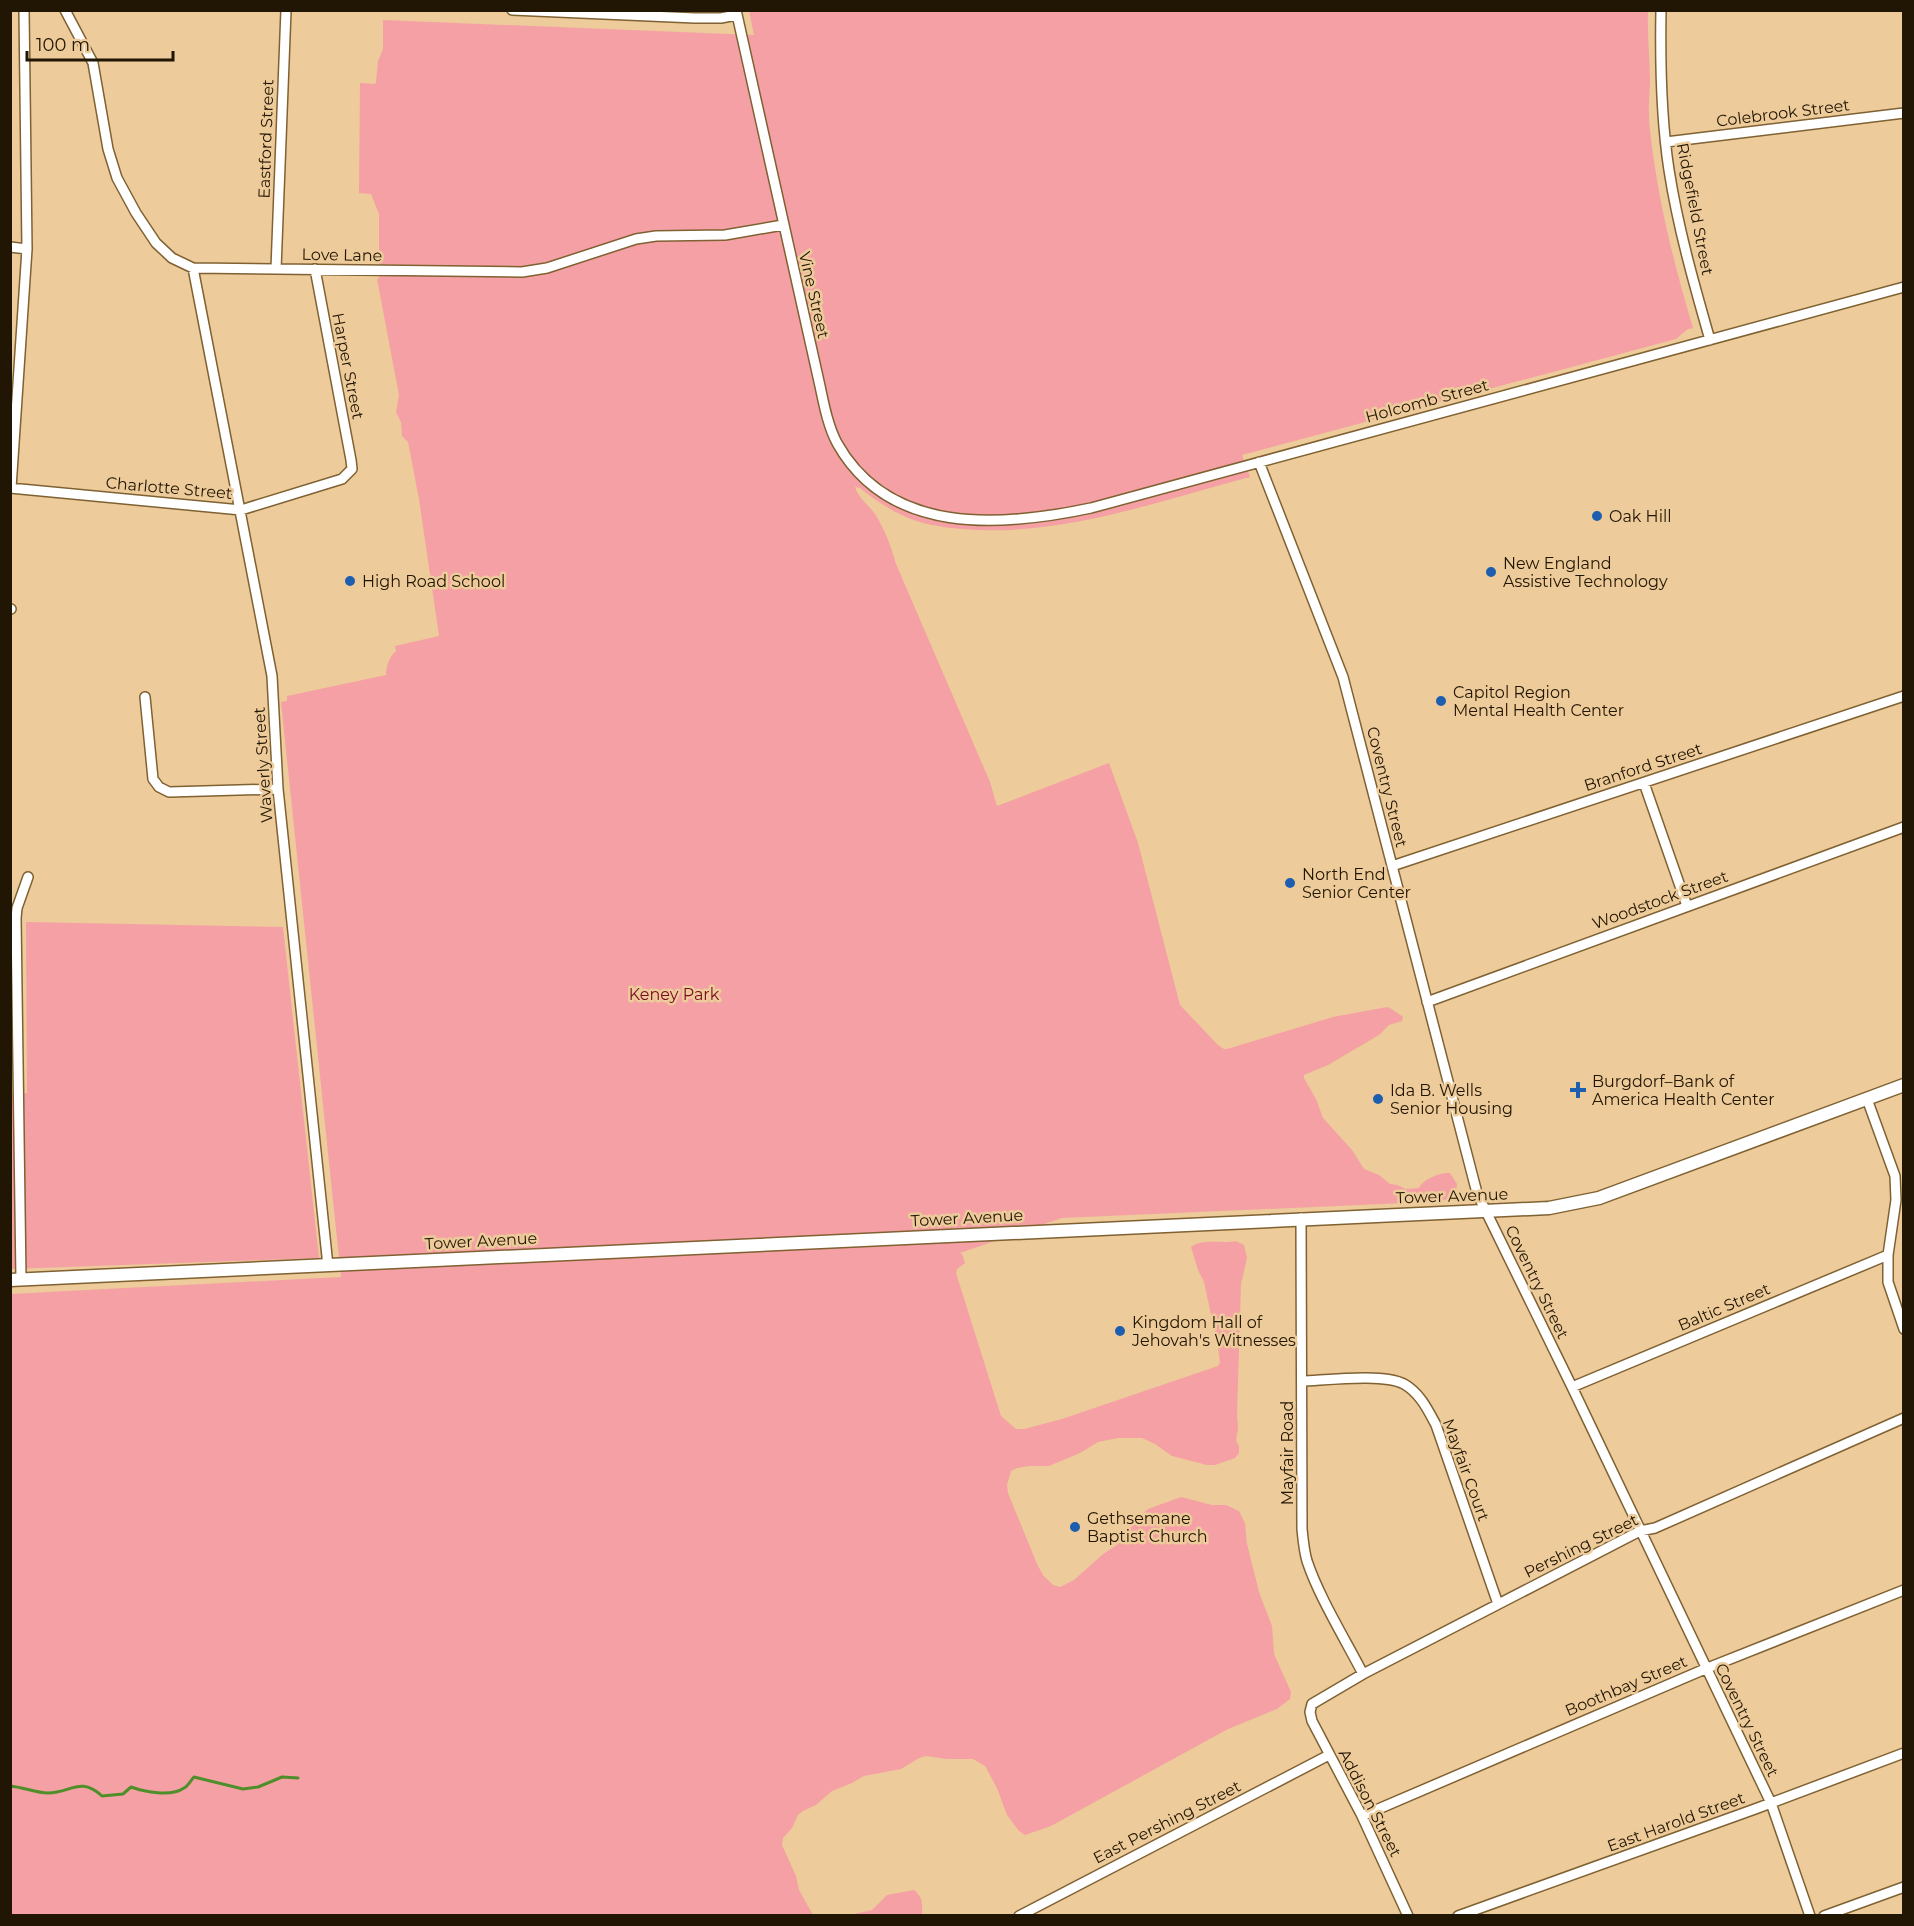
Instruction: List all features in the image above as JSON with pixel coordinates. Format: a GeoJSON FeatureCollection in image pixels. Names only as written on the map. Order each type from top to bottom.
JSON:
{"type":"FeatureCollection","features":[{"type":"Feature","properties":{"kind":"main road","name":"Tower Avenue"},"geometry":{"type":"LineString","coordinates":[[16,1280],[1549,1208],[1599,1198],[1904,1085]]}},
{"type":"Feature","properties":{"kind":"street"},"geometry":{"type":"LineString","coordinates":[[11,488],[27,249],[24,10]]}},
{"type":"Feature","properties":{"kind":"street","name":"Love Lane"},"geometry":{"type":"LineString","coordinates":[[65,10],[93,63],[108,149],[117,178],[156,243],[172,258],[193,268],[522,272],[547,268],[636,239],[656,236],[725,235],[783,225]]}},
{"type":"Feature","properties":{"kind":"street","name":"Eastford Street"},"geometry":{"type":"LineString","coordinates":[[276,269],[286,10]]}},
{"type":"Feature","properties":{"kind":"street"},"geometry":{"type":"LineString","coordinates":[[512,10],[695,18],[722,18],[736,13]]}},
{"type":"Feature","properties":{"kind":"street","name":"Ridgefield Street"},"geometry":{"type":"LineString","coordinates":[[1661,10],[1660,60],[1666,142],[1682,239],[1710,339]]}},
{"type":"Feature","properties":{"kind":"street","name":"Vine Street"},"geometry":{"type":"LineString","coordinates":[[736,13],[820,386],[836,441],[864,479],[881,492],[911,508],[937,516],[954,518]]}},
{"type":"Feature","properties":{"kind":"street","name":"Colebrook Street"},"geometry":{"type":"LineString","coordinates":[[1666,142],[1904,114]]}},
{"type":"Feature","properties":{"kind":"street"},"geometry":{"type":"LineString","coordinates":[[10,247],[27,249]]}},
{"type":"Feature","properties":{"kind":"street","name":"Waverly Street"},"geometry":{"type":"LineString","coordinates":[[193,268],[272,676],[278,789],[328,1266]]}},
{"type":"Feature","properties":{"kind":"street","name":"Harper Street"},"geometry":{"type":"LineString","coordinates":[[315,269],[352,469]]}},
{"type":"Feature","properties":{"kind":"street","name":"Holcomb Street"},"geometry":{"type":"LineString","coordinates":[[954,518],[1001,520],[1067,513],[1904,287]]}},
{"type":"Feature","properties":{"kind":"street","name":"Coventry Street"},"geometry":{"type":"LineString","coordinates":[[1259,462],[1340,666],[1473,1181],[1485,1212],[1572,1387],[1771,1803],[1810,1916]]}},
{"type":"Feature","properties":{"kind":"street","name":"Charlotte Street"},"geometry":{"type":"LineString","coordinates":[[11,488],[240,510],[342,479],[352,469]]}},
{"type":"Feature","properties":{"kind":"street","name":"Branford Street"},"geometry":{"type":"LineString","coordinates":[[1392,866],[1904,696]]}},
{"type":"Feature","properties":{"kind":"street"},"geometry":{"type":"LineString","coordinates":[[145,697],[153,779],[159,787],[170,792],[278,789]]}},
{"type":"Feature","properties":{"kind":"street"},"geometry":{"type":"LineString","coordinates":[[1644,783],[1687,906]]}},
{"type":"Feature","properties":{"kind":"street","name":"Woodstock Street"},"geometry":{"type":"LineString","coordinates":[[1427,1002],[1904,827]]}},
{"type":"Feature","properties":{"kind":"street"},"geometry":{"type":"LineString","coordinates":[[16,1280],[16,918],[27,877]]}},
{"type":"Feature","properties":{"kind":"street"},"geometry":{"type":"LineString","coordinates":[[1867,1099],[1894,1176],[1896,1200],[1888,1255],[1888,1282],[1904,1329]]}},
{"type":"Feature","properties":{"kind":"street","name":"Mayfair Road"},"geometry":{"type":"LineString","coordinates":[[1301,1218],[1302,1529],[1306,1559],[1363,1674]]}},
{"type":"Feature","properties":{"kind":"street","name":"Baltic Street"},"geometry":{"type":"LineString","coordinates":[[1572,1387],[1888,1255]]}},
{"type":"Feature","properties":{"kind":"street","name":"Mayfair Court"},"geometry":{"type":"LineString","coordinates":[[1302,1381],[1382,1378],[1406,1385],[1417,1395],[1436,1425],[1498,1604]]}},
{"type":"Feature","properties":{"kind":"street","name":"Pershing Street"},"geometry":{"type":"LineString","coordinates":[[1312,1704],[1363,1674],[1640,1531],[1655,1528],[1904,1418]]}},
{"type":"Feature","properties":{"kind":"street","name":"Boothbay Street"},"geometry":{"type":"LineString","coordinates":[[1362,1816],[1705,1669],[1904,1590]]}},
{"type":"Feature","properties":{"kind":"street","name":"Addison Street"},"geometry":{"type":"LineString","coordinates":[[1312,1704],[1310,1712],[1312,1721],[1362,1816],[1408,1916]]}},
{"type":"Feature","properties":{"kind":"street","name":"East Harold Street"},"geometry":{"type":"LineString","coordinates":[[1458,1916],[1904,1753]]}},
{"type":"Feature","properties":{"kind":"street","name":"East Pershing Street"},"geometry":{"type":"LineString","coordinates":[[1019,1916],[1329,1755]]}},
{"type":"Feature","properties":{"kind":"street"},"geometry":{"type":"LineString","coordinates":[[1824,1916],[1904,1887]]}},
{"type":"Feature","properties":{"kind":"green space","name":"Keney Park"},"geometry":{"type":"Polygon","coordinates":[[[749,11],[1648,11],[1649,119],[1653,155],[1667,230],[1693,328],[1688,329],[1676,339],[1242,455],[1250,477],[1093,519],[1012,530],[972,530],[932,525],[903,516],[855,487],[885,532],[896,564],[990,782],[997,806],[1109,763],[1138,843],[1180,1005],[1218,1045],[1227,1049],[1333,1017],[1387,1007],[1403,1017],[1402,1021],[1389,1025],[1379,1035],[1328,1065],[1304,1075],[1304,1078],[1316,1099],[1323,1118],[1352,1150],[1364,1169],[1379,1175],[1390,1184],[1406,1189],[1419,1188],[1433,1177],[1450,1173],[1457,1184],[1455,1197],[1452,1199],[1062,1218],[960,1253],[965,1263],[957,1269],[956,1273],[1001,1416],[1016,1429],[1024,1429],[1062,1419],[1218,1366],[1220,1363],[1218,1347],[1204,1282],[1191,1247],[1206,1242],[1236,1241],[1244,1245],[1247,1258],[1241,1284],[1236,1441],[1239,1453],[1235,1458],[1215,1465],[1207,1465],[1172,1456],[1142,1438],[1118,1438],[1098,1442],[1080,1453],[1049,1466],[1017,1468],[1011,1471],[1007,1485],[1008,1493],[1037,1564],[1043,1575],[1053,1585],[1060,1587],[1074,1580],[1102,1555],[1121,1542],[1137,1519],[1148,1509],[1181,1497],[1212,1505],[1226,1505],[1239,1511],[1245,1523],[1247,1544],[1259,1592],[1272,1626],[1274,1654],[1291,1692],[1290,1699],[1277,1709],[1228,1729],[1051,1826],[1025,1835],[1007,1815],[997,1788],[985,1766],[973,1759],[926,1756],[901,1769],[864,1776],[832,1791],[816,1805],[803,1811],[783,1838],[782,1845],[796,1876],[799,1890],[813,1915],[11,1915],[10,1294],[341,1277],[281,702],[287,701],[287,696],[386,675],[388,662],[396,651],[395,646],[439,636],[419,499],[408,442],[402,436],[401,422],[396,412],[399,395],[377,279],[379,278],[379,214],[371,194],[359,193],[360,83],[375,84],[376,82],[378,61],[383,49],[383,20],[754,35],[749,11]]]}},
{"type":"Feature","properties":{"kind":"green space"},"geometry":{"type":"Polygon","coordinates":[[[26,922],[283,927],[319,1258],[11,1269],[10,1094],[27,1093],[26,922]]]}},
{"type":"Feature","properties":{"kind":"green space"},"geometry":{"type":"Polygon","coordinates":[[[914,1890],[921,1899],[922,1915],[850,1915],[872,1910],[887,1895],[914,1890]]]}},
{"type":"Feature","properties":{"kind":"waterway"},"geometry":{"type":"LineString","coordinates":[[10,1786],[48,1793],[81,1786],[88,1787],[102,1796],[123,1794],[131,1787],[150,1792],[179,1791],[194,1777],[243,1789],[258,1787],[282,1777],[298,1778]]}},
{"type":"Feature","properties":{"kind":"place","name":"Oak Hill"},"geometry":{"type":"Point","coordinates":[1597,516]}},
{"type":"Feature","properties":{"kind":"place","name":"New England Assistive Technology"},"geometry":{"type":"Point","coordinates":[1491,572]}},
{"type":"Feature","properties":{"kind":"place","name":"High Road School"},"geometry":{"type":"Point","coordinates":[350,581]}},
{"type":"Feature","properties":{"kind":"place","name":"Capitol Region Mental Health Center"},"geometry":{"type":"Point","coordinates":[1441,701]}},
{"type":"Feature","properties":{"kind":"place","name":"North End Senior Center"},"geometry":{"type":"Point","coordinates":[1290,883]}},
{"type":"Feature","properties":{"kind":"place","name":"Burgdorf–Bank of America Health Center"},"geometry":{"type":"Point","coordinates":[1578,1090]}},
{"type":"Feature","properties":{"kind":"place","name":"Ida B. Wells Senior Housing"},"geometry":{"type":"Point","coordinates":[1378,1099]}},
{"type":"Feature","properties":{"kind":"place","name":"Kingdom Hall of Jehovah's Witnesses"},"geometry":{"type":"Point","coordinates":[1120,1331]}},
{"type":"Feature","properties":{"kind":"place","name":"Gethsemane Baptist Church"},"geometry":{"type":"Point","coordinates":[1075,1527]}}]}
